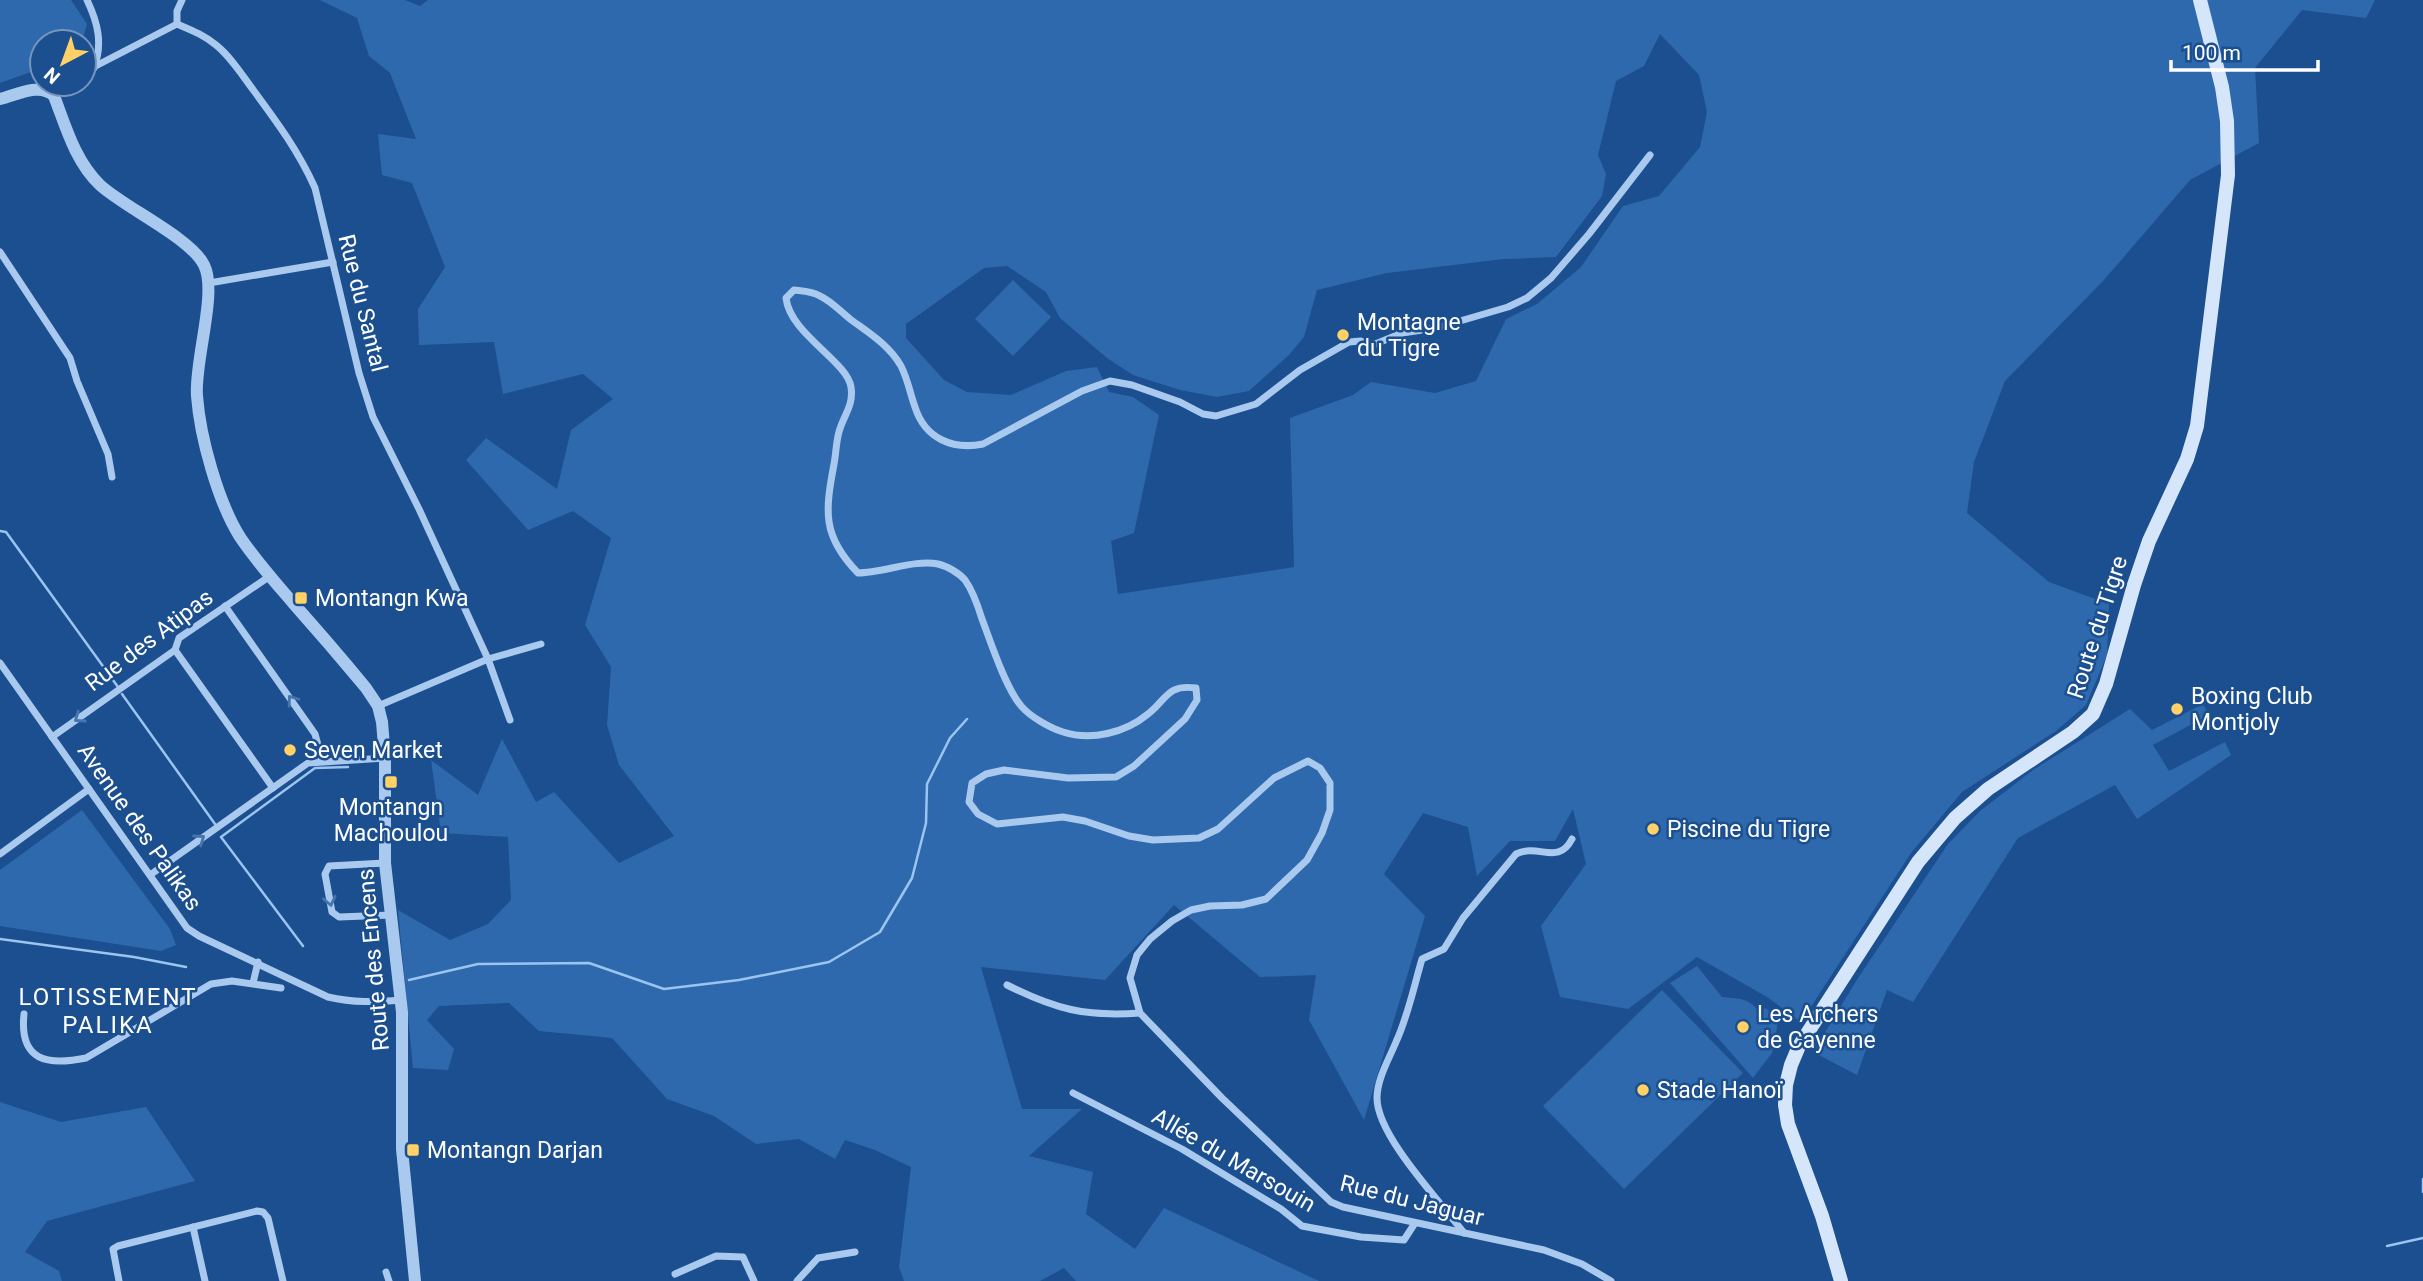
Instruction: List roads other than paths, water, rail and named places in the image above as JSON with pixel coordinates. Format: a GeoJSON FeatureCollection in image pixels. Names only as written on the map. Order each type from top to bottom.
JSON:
{"type":"FeatureCollection","features":[{"type":"Feature","properties":{"kind":"main road","name":"Route du Tigre"},"geometry":{"type":"LineString","coordinates":[[1841,1281],[1822,1216],[1788,1124],[1784,1105],[1791,1065],[1799,1046],[1918,862],[1955,818],[1988,789],[2073,732],[2093,714],[2106,684],[2130,595],[2149,541],[2187,459],[2197,426],[2228,175],[2227,121],[2222,87],[2200,0]]}},
{"type":"Feature","properties":{"kind":"street"},"geometry":{"type":"LineString","coordinates":[[87,0],[97,28]]}},
{"type":"Feature","properties":{"kind":"street"},"geometry":{"type":"LineString","coordinates":[[98,66],[177,24],[177,11],[182,0]]}},
{"type":"Feature","properties":{"kind":"street","name":"Rue du Santal"},"geometry":{"type":"LineString","coordinates":[[177,24],[203,35],[234,63],[305,165],[315,188],[359,373],[373,417],[488,659],[510,720]]}},
{"type":"Feature","properties":{"kind":"street"},"geometry":{"type":"LineString","coordinates":[[98,31],[98,58]]}},
{"type":"Feature","properties":{"kind":"street"},"geometry":{"type":"LineString","coordinates":[[0,99],[28,92]]}},
{"type":"Feature","properties":{"kind":"street"},"geometry":{"type":"LineString","coordinates":[[55,98],[72,145],[88,172],[113,196],[195,252],[207,269],[209,283],[333,262]]}},
{"type":"Feature","properties":{"kind":"street","name":"Rue du Jaguar"},"geometry":{"type":"LineString","coordinates":[[1611,1281],[1582,1264],[1544,1250],[1343,1207],[1331,1202],[1222,1098],[1140,1013],[1130,978],[1137,954],[1150,939],[1191,910],[1242,905],[1266,899],[1307,860],[1322,833],[1330,810],[1330,783],[1320,768],[1308,761],[1274,778],[1218,829],[1199,838],[1176,840],[1129,836],[1085,821],[1063,817],[997,824],[978,814],[969,802],[972,783],[986,774],[1004,770],[1068,778],[1116,777],[1134,766],[1185,719],[1198,700],[1196,688],[1182,686],[1167,693],[1150,712],[1131,726],[1080,737],[1059,732],[1022,707],[1008,682],[976,601],[964,579],[936,564],[859,573],[843,557],[835,543],[827,506],[839,432],[852,404],[851,384],[845,372],[800,326],[787,307],[786,298],[793,290],[818,295],[873,334],[900,364],[912,390],[915,408],[925,426],[951,446],[983,444],[1082,391],[1110,381],[1132,385],[1180,402],[1203,414],[1216,416],[1256,404],[1300,370],[1349,342],[1361,341],[1373,345],[1402,334],[1486,314],[1527,298],[1567,261],[1650,155]]}},
{"type":"Feature","properties":{"kind":"street"},"geometry":{"type":"LineString","coordinates":[[0,251],[70,358],[77,382],[108,454],[112,477]]}},
{"type":"Feature","properties":{"kind":"street","name":"Route des Encens"},"geometry":{"type":"LineString","coordinates":[[209,283],[197,394],[212,467],[228,514],[240,536],[270,576],[366,688],[378,706],[382,722],[386,863],[401,1000],[402,1149],[415,1281]]}},
{"type":"Feature","properties":{"kind":"street","name":"Rue des Atipas"},"geometry":{"type":"LineString","coordinates":[[52,737],[175,650],[179,638],[270,576]]}},
{"type":"Feature","properties":{"kind":"street"},"geometry":{"type":"LineString","coordinates":[[225,606],[315,734],[322,760]]}},
{"type":"Feature","properties":{"kind":"street"},"geometry":{"type":"LineString","coordinates":[[378,706],[488,659],[541,644]]}},
{"type":"Feature","properties":{"kind":"street"},"geometry":{"type":"LineString","coordinates":[[175,650],[273,788]]}},
{"type":"Feature","properties":{"kind":"street","name":"Avenue des Palikas"},"geometry":{"type":"LineString","coordinates":[[0,663],[187,928],[328,997],[373,1003],[401,1000]]}},
{"type":"Feature","properties":{"kind":"street"},"geometry":{"type":"LineString","coordinates":[[150,875],[308,763],[385,758]]}},
{"type":"Feature","properties":{"kind":"street"},"geometry":{"type":"LineString","coordinates":[[0,854],[89,789]]}},
{"type":"Feature","properties":{"kind":"street"},"geometry":{"type":"LineString","coordinates":[[1464,1234],[1395,1144],[1380,1115],[1378,1087],[1397,1040],[1422,959],[1444,949],[1464,918],[1516,854],[1535,849],[1554,854],[1562,852],[1567,849],[1572,839]]}},
{"type":"Feature","properties":{"kind":"street"},"geometry":{"type":"LineString","coordinates":[[386,863],[329,866],[325,874],[332,912],[339,917],[391,915]]}},
{"type":"Feature","properties":{"kind":"street"},"geometry":{"type":"LineString","coordinates":[[253,983],[258,962]]}},
{"type":"Feature","properties":{"kind":"street"},"geometry":{"type":"LineString","coordinates":[[24,1014],[22,1036],[32,1054],[42,1059],[77,1060],[86,1058],[211,984],[232,981],[281,988]]}},
{"type":"Feature","properties":{"kind":"street"},"geometry":{"type":"LineString","coordinates":[[1007,985],[1058,1008],[1107,1014],[1140,1013]]}},
{"type":"Feature","properties":{"kind":"street","name":"Allée du Marsouin"},"geometry":{"type":"LineString","coordinates":[[1073,1093],[1182,1149],[1281,1209],[1302,1226],[1361,1237],[1404,1240],[1415,1223]]}},
{"type":"Feature","properties":{"kind":"street"},"geometry":{"type":"LineString","coordinates":[[119,1281],[113,1249],[118,1246],[257,1211],[263,1212],[268,1218],[283,1281]]}},
{"type":"Feature","properties":{"kind":"street"},"geometry":{"type":"LineString","coordinates":[[193,1227],[205,1281]]}},
{"type":"Feature","properties":{"kind":"street"},"geometry":{"type":"LineString","coordinates":[[797,1281],[818,1258],[855,1252]]}},
{"type":"Feature","properties":{"kind":"street"},"geometry":{"type":"LineString","coordinates":[[675,1274],[716,1256],[743,1256],[754,1281]]}},
{"type":"Feature","properties":{"kind":"street"},"geometry":{"type":"LineString","coordinates":[[386,1272],[389,1281]]}},
{"type":"Feature","properties":{"kind":"waterway"},"geometry":{"type":"LineString","coordinates":[[0,531],[6,532],[118,687]]}},
{"type":"Feature","properties":{"kind":"waterway"},"geometry":{"type":"LineString","coordinates":[[122,694],[215,824]]}},
{"type":"Feature","properties":{"kind":"waterway"},"geometry":{"type":"LineString","coordinates":[[409,980],[478,964],[589,963],[664,989],[739,980],[829,962],[880,932],[912,878],[926,823],[927,784],[950,738],[967,719]]}},
{"type":"Feature","properties":{"kind":"waterway"},"geometry":{"type":"LineString","coordinates":[[303,946],[221,837],[315,768],[348,767]]}},
{"type":"Feature","properties":{"kind":"waterway"},"geometry":{"type":"LineString","coordinates":[[0,939],[134,957],[186,967]]}},
{"type":"Feature","properties":{"kind":"waterway"},"geometry":{"type":"LineString","coordinates":[[2423,1179],[2423,1192]]}},
{"type":"Feature","properties":{"kind":"waterway"},"geometry":{"type":"LineString","coordinates":[[2387,1246],[2423,1238]]}},
{"type":"Feature","properties":{"kind":"place","name":"Montagne du Tigre"},"geometry":{"type":"Point","coordinates":[1343,335]}},
{"type":"Feature","properties":{"kind":"place","name":"Montangn Kwa"},"geometry":{"type":"Point","coordinates":[301,598]}},
{"type":"Feature","properties":{"kind":"place","name":"Boxing Club Montjoly"},"geometry":{"type":"Point","coordinates":[2177,709]}},
{"type":"Feature","properties":{"kind":"place","name":"Seven Market"},"geometry":{"type":"Point","coordinates":[290,750]}},
{"type":"Feature","properties":{"kind":"place","name":"Montangn Machoulou"},"geometry":{"type":"Point","coordinates":[391,782]}},
{"type":"Feature","properties":{"kind":"place","name":"Piscine du Tigre"},"geometry":{"type":"Point","coordinates":[1653,829]}},
{"type":"Feature","properties":{"kind":"place","name":"Les Archers de Cayenne"},"geometry":{"type":"Point","coordinates":[1743,1027]}},
{"type":"Feature","properties":{"kind":"place","name":"Stade Hanoï"},"geometry":{"type":"Point","coordinates":[1643,1090]}},
{"type":"Feature","properties":{"kind":"place","name":"Montangn Darjan"},"geometry":{"type":"Point","coordinates":[413,1150]}},
{"type":"Feature","properties":{"kind":"district","name":"LOTISSEMENT PALIKA"},"geometry":{"type":"Point","coordinates":[108,1011]}}]}
